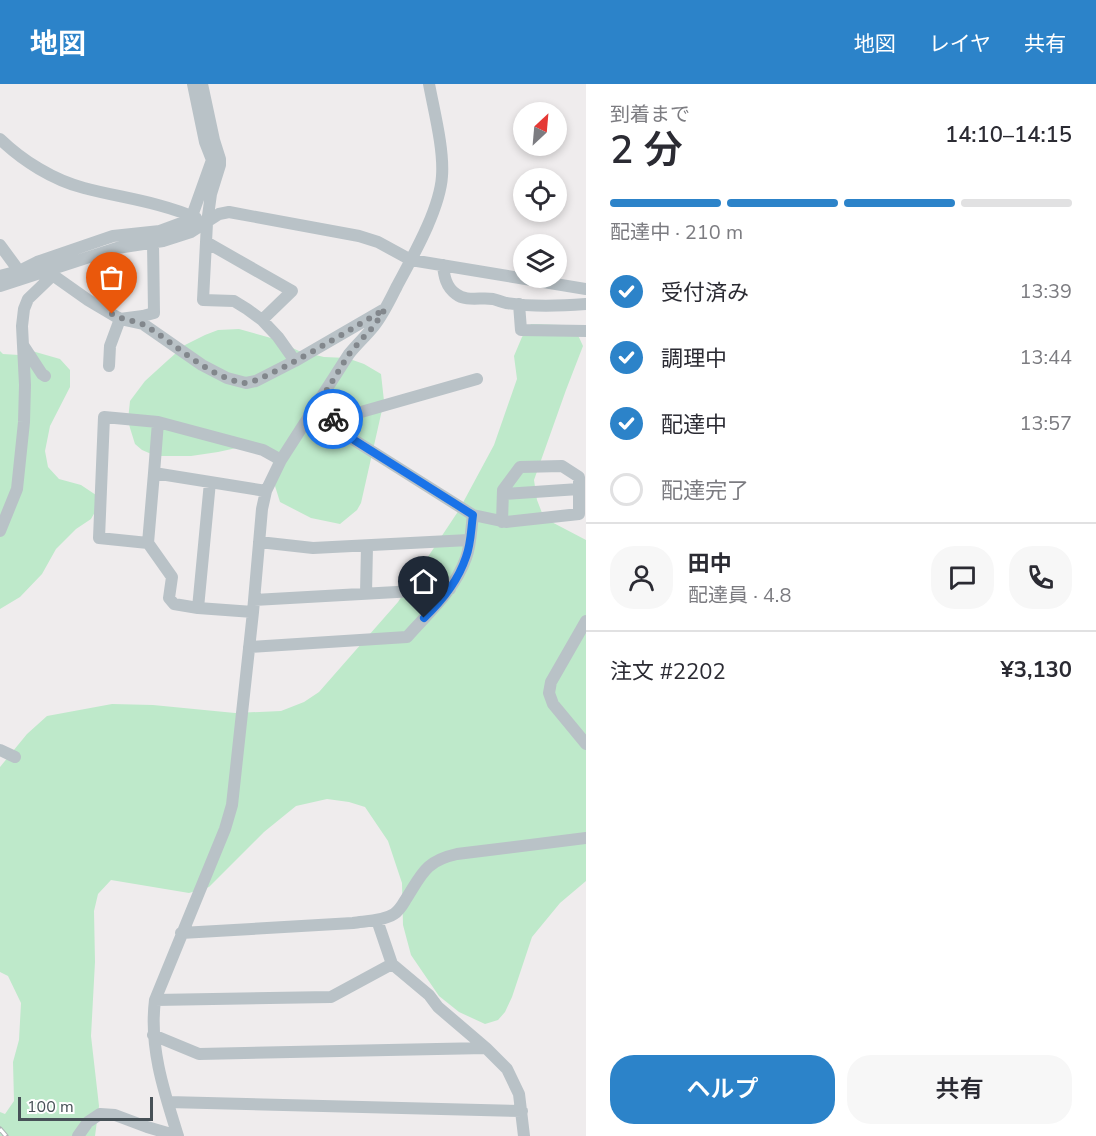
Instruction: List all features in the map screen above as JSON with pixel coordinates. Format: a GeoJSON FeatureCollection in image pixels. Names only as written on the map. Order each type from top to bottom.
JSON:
{"type":"FeatureCollection","features":[{"type":"Feature","properties":{"kind":"street"},"geometry":{"type":"LineString","coordinates":[[0,286],[22,274],[37,262],[113,236],[160,231],[187,221],[192,216],[212,160],[205,142],[193,84]]}},
{"type":"Feature","properties":{"kind":"street"},"geometry":{"type":"LineString","coordinates":[[202,84],[220,159],[219,171],[211,194],[207,223],[203,300],[234,301],[248,309],[278,337],[295,361]]}},
{"type":"Feature","properties":{"kind":"street"},"geometry":{"type":"LineString","coordinates":[[178,1136],[158,1065],[153,1035],[153,1014],[155,1000],[225,829],[232,805],[254,606],[262,508],[266,491],[281,460],[349,354],[374,326],[385,309],[433,213],[440,193],[443,161],[429,84]]}},
{"type":"Feature","properties":{"kind":"street"},"geometry":{"type":"LineString","coordinates":[[0,140],[16,154],[51,176],[82,188],[165,206],[207,223]]}},
{"type":"Feature","properties":{"kind":"street"},"geometry":{"type":"LineString","coordinates":[[0,276],[49,274],[117,248],[163,241],[191,232],[219,214],[229,212],[359,236],[378,242],[411,260],[586,290]]}},
{"type":"Feature","properties":{"kind":"street"},"geometry":{"type":"LineString","coordinates":[[120,319],[154,313],[153,242]]}},
{"type":"Feature","properties":{"kind":"street"},"geometry":{"type":"LineString","coordinates":[[206,242],[292,291],[262,320]]}},
{"type":"Feature","properties":{"kind":"street"},"geometry":{"type":"LineString","coordinates":[[0,245],[22,274]]}},
{"type":"Feature","properties":{"kind":"street"},"geometry":{"type":"LineString","coordinates":[[443,265],[450,289],[458,296],[519,304],[586,304]]}},
{"type":"Feature","properties":{"kind":"street"},"geometry":{"type":"LineString","coordinates":[[49,274],[120,319],[143,324],[202,365],[227,378],[246,383],[256,381],[295,361],[385,309]]}},
{"type":"Feature","properties":{"kind":"street"},"geometry":{"type":"LineString","coordinates":[[0,531],[17,489],[25,404],[22,326],[24,309],[28,299],[49,274]]}},
{"type":"Feature","properties":{"kind":"street"},"geometry":{"type":"LineString","coordinates":[[519,304],[521,330],[586,332]]}},
{"type":"Feature","properties":{"kind":"street"},"geometry":{"type":"LineString","coordinates":[[109,366],[110,346],[120,319]]}},
{"type":"Feature","properties":{"kind":"street"},"geometry":{"type":"LineString","coordinates":[[23,344],[45,376]]}},
{"type":"Feature","properties":{"kind":"street"},"geometry":{"type":"LineString","coordinates":[[333,420],[477,379]]}},
{"type":"Feature","properties":{"kind":"street"},"geometry":{"type":"LineString","coordinates":[[322,398],[333,420],[354,440],[473,515],[502,522],[506,522],[579,514],[579,477],[562,466],[520,467],[503,490],[502,522]]}},
{"type":"Feature","properties":{"kind":"street"},"geometry":{"type":"LineString","coordinates":[[148,543],[99,538],[104,417],[158,422],[263,450],[281,460]]}},
{"type":"Feature","properties":{"kind":"street"},"geometry":{"type":"LineString","coordinates":[[158,422],[148,543],[172,577],[169,598],[174,604],[198,608],[254,606],[366,593],[450,589]]}},
{"type":"Feature","properties":{"kind":"street"},"geometry":{"type":"LineString","coordinates":[[154,473],[266,491]]}},
{"type":"Feature","properties":{"kind":"street"},"geometry":{"type":"LineString","coordinates":[[198,608],[210,482]]}},
{"type":"Feature","properties":{"kind":"street"},"geometry":{"type":"LineString","coordinates":[[503,494],[579,489]]}},
{"type":"Feature","properties":{"kind":"street"},"geometry":{"type":"LineString","coordinates":[[249,646],[407,637],[450,589],[466,557],[473,515]]}},
{"type":"Feature","properties":{"kind":"street"},"geometry":{"type":"LineString","coordinates":[[259,542],[312,548],[470,540]]}},
{"type":"Feature","properties":{"kind":"street"},"geometry":{"type":"LineString","coordinates":[[366,593],[367,546]]}},
{"type":"Feature","properties":{"kind":"street"},"geometry":{"type":"LineString","coordinates":[[586,621],[550,681],[549,693],[553,704],[586,744]]}},
{"type":"Feature","properties":{"kind":"street"},"geometry":{"type":"LineString","coordinates":[[0,750],[15,757]]}},
{"type":"Feature","properties":{"kind":"street"},"geometry":{"type":"LineString","coordinates":[[181,933],[377,920],[393,915],[400,909],[429,865],[442,857],[586,838]]}},
{"type":"Feature","properties":{"kind":"street"},"geometry":{"type":"LineString","coordinates":[[377,920],[392,964],[429,995],[438,1007],[507,1069],[519,1094],[524,1136]]}},
{"type":"Feature","properties":{"kind":"street"},"geometry":{"type":"LineString","coordinates":[[155,1000],[331,997],[392,964]]}},
{"type":"Feature","properties":{"kind":"street"},"geometry":{"type":"LineString","coordinates":[[153,1035],[199,1054],[486,1048]]}},
{"type":"Feature","properties":{"kind":"street"},"geometry":{"type":"LineString","coordinates":[[168,1102],[522,1111]]}},
{"type":"Feature","properties":{"kind":"street"},"geometry":{"type":"LineString","coordinates":[[78,1136],[88,1122],[100,1114],[115,1115],[178,1136]]}},
{"type":"Feature","properties":{"kind":"green space"},"geometry":{"type":"Polygon","coordinates":[[[531,324],[561,325],[577,333],[583,346],[534,480],[537,500],[544,518],[586,540],[586,881],[560,903],[532,937],[505,1012],[498,1020],[485,1024],[459,1012],[439,996],[411,955],[403,925],[402,883],[388,841],[365,807],[327,799],[296,806],[264,832],[209,887],[189,893],[111,880],[98,894],[94,911],[95,962],[91,1036],[99,1106],[95,1136],[0,1136],[0,1112],[5,1114],[14,1101],[13,1062],[19,1040],[21,1003],[8,976],[0,972],[0,767],[27,734],[47,716],[112,704],[153,705],[235,713],[281,711],[304,702],[319,692],[398,602],[459,510],[494,445],[517,379],[514,356],[522,337],[531,324]]]}},
{"type":"Feature","properties":{"kind":"green space"},"geometry":{"type":"Polygon","coordinates":[[[239,329],[271,338],[299,351],[324,357],[347,358],[364,364],[381,374],[384,401],[361,503],[357,510],[340,524],[311,518],[280,502],[275,486],[271,454],[241,447],[191,456],[156,456],[135,444],[128,420],[130,401],[145,381],[185,345],[218,330],[239,329]]]}},
{"type":"Feature","properties":{"kind":"green space"},"geometry":{"type":"Polygon","coordinates":[[[0,351],[3,354],[19,355],[32,351],[60,359],[70,370],[70,387],[50,426],[45,451],[48,467],[59,479],[81,485],[96,495],[99,505],[91,519],[76,529],[56,549],[42,574],[20,597],[0,609],[0,351]]]}},
{"type":"Feature","properties":{"kind":"railway"},"geometry":{"type":"LineString","coordinates":[[0,1129],[6,1136]]}},
{"type":"Feature","properties":{"kind":"way so far"},"geometry":{"type":"LineString","coordinates":[[112,314],[120,319],[143,324],[202,365],[227,378],[246,383],[256,381],[295,361],[385,309],[374,326],[349,354],[322,398],[333,419]]}},
{"type":"Feature","properties":{"kind":"route"},"geometry":{"type":"LineString","coordinates":[[333,419],[354,440],[473,515],[466,557],[450,589],[424,618]]}}]}
